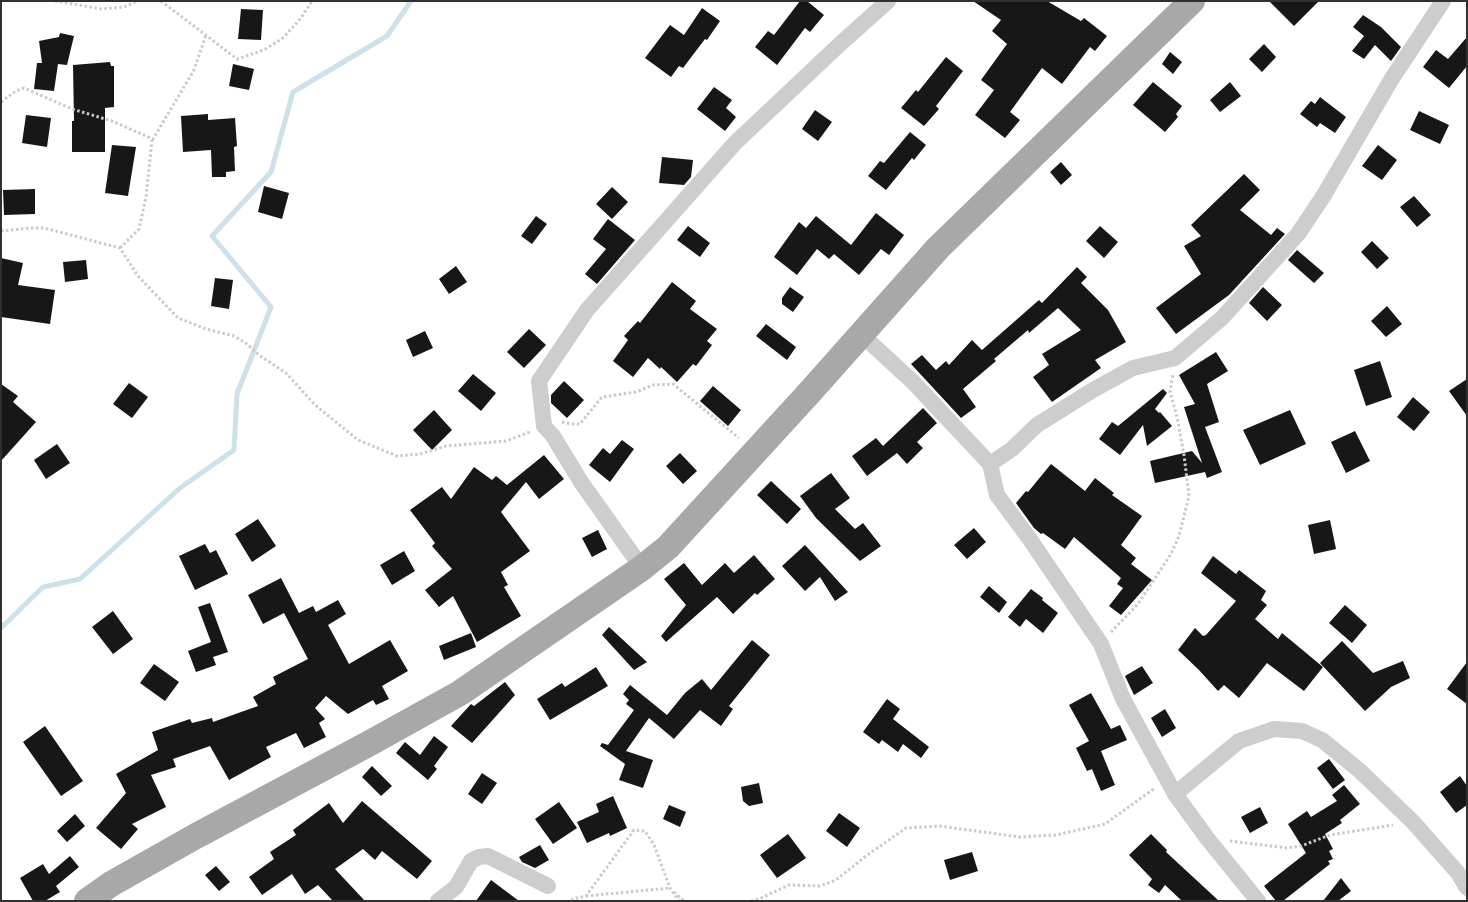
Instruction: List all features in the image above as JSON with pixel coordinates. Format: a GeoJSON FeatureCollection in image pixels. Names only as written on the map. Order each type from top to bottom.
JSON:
{"type":"FeatureCollection","features":[{"type":"Feature","properties":{"kind":"main road"},"geometry":{"type":"LineString","coordinates":[[87,901],[111,884],[196,836],[460,693],[642,568],[668,547],[862,335],[938,248],[1192,1]]}},
{"type":"Feature","properties":{"kind":"street"},"geometry":{"type":"LineString","coordinates":[[642,568],[581,482],[553,436],[544,426],[538,381],[587,310],[735,143],[839,44],[888,1]]}},
{"type":"Feature","properties":{"kind":"street"},"geometry":{"type":"LineString","coordinates":[[990,464],[1012,449],[1037,425],[1093,390],[1133,368],[1175,358],[1222,318],[1298,234],[1324,195],[1391,80],[1443,1]]}},
{"type":"Feature","properties":{"kind":"street"},"geometry":{"type":"LineString","coordinates":[[862,335],[913,382],[990,464],[998,495],[1101,644],[1122,698],[1171,787],[1207,838],[1258,901]]}},
{"type":"Feature","properties":{"kind":"street"},"geometry":{"type":"LineString","coordinates":[[1171,787],[1240,740],[1274,729],[1302,730],[1322,740],[1359,770],[1413,822],[1458,873],[1467,888]]}},
{"type":"Feature","properties":{"kind":"street"},"geometry":{"type":"LineString","coordinates":[[438,901],[456,886],[471,861],[479,856],[488,856],[548,886]]}},
{"type":"Feature","properties":{"kind":"path"},"geometry":{"type":"LineString","coordinates":[[55,1],[102,9],[124,6],[137,1]]}},
{"type":"Feature","properties":{"kind":"path"},"geometry":{"type":"LineString","coordinates":[[161,1],[237,59],[264,50],[283,38],[301,18],[312,1]]}},
{"type":"Feature","properties":{"kind":"path"},"geometry":{"type":"LineString","coordinates":[[120,248],[139,229],[146,197],[152,139],[194,70],[206,35]]}},
{"type":"Feature","properties":{"kind":"path"},"geometry":{"type":"LineString","coordinates":[[1,102],[16,91],[24,88],[72,110],[112,121],[152,139]]}},
{"type":"Feature","properties":{"kind":"path"},"geometry":{"type":"LineString","coordinates":[[1,231],[44,228],[120,248],[138,276],[178,318],[206,330],[234,336],[247,344],[259,355],[286,373],[316,405],[358,440],[396,456],[420,454],[446,446],[506,440],[544,426],[564,422],[580,424],[602,397],[636,392],[653,385],[673,384],[755,452]]}},
{"type":"Feature","properties":{"kind":"path"},"geometry":{"type":"LineString","coordinates":[[1101,644],[1138,604],[1172,554],[1179,536],[1189,496],[1184,455],[1170,392],[1175,358]]}},
{"type":"Feature","properties":{"kind":"path"},"geometry":{"type":"LineString","coordinates":[[751,901],[789,885],[820,886],[836,880],[906,828],[939,826],[1020,837],[1056,835],[1104,824],[1136,800],[1171,787]]}},
{"type":"Feature","properties":{"kind":"path"},"geometry":{"type":"LineString","coordinates":[[1207,838],[1287,848],[1301,846],[1330,835],[1413,822]]}},
{"type":"Feature","properties":{"kind":"path"},"geometry":{"type":"LineString","coordinates":[[586,896],[634,830],[645,831],[654,845],[670,888],[679,901]]}},
{"type":"Feature","properties":{"kind":"path"},"geometry":{"type":"LineString","coordinates":[[572,901],[573,898],[586,896],[670,888],[684,901]]}},
{"type":"Feature","properties":{"kind":"building"},"geometry":{"type":"Polygon","coordinates":[[[800,1],[807,1],[824,15],[810,32],[805,28],[777,65],[755,47],[768,31],[774,35],[800,1]]]}},
{"type":"Feature","properties":{"kind":"building"},"geometry":{"type":"Polygon","coordinates":[[[973,1],[1047,1],[1081,21],[1084,18],[1107,36],[1095,51],[1090,47],[1062,84],[1042,68],[1010,112],[1020,120],[1005,138],[975,115],[994,90],[981,80],[1007,44],[992,31],[1001,20],[973,1]]]}},
{"type":"Feature","properties":{"kind":"building"},"geometry":{"type":"Polygon","coordinates":[[[1269,1],[1319,1],[1294,26],[1269,1]]]}},
{"type":"Feature","properties":{"kind":"building"},"geometry":{"type":"Polygon","coordinates":[[[702,8],[720,21],[707,40],[705,39],[683,68],[679,66],[671,77],[645,58],[670,25],[684,35],[702,8]]]}},
{"type":"Feature","properties":{"kind":"building"},"geometry":{"type":"Polygon","coordinates":[[[241,9],[263,10],[261,40],[238,39],[241,9]]]}},
{"type":"Feature","properties":{"kind":"building"},"geometry":{"type":"Polygon","coordinates":[[[1363,15],[1381,27],[1401,47],[1391,61],[1375,45],[1364,59],[1352,51],[1364,36],[1353,27],[1363,15]]]}},
{"type":"Feature","properties":{"kind":"building"},"geometry":{"type":"Polygon","coordinates":[[[60,33],[74,36],[67,65],[58,64],[54,91],[34,89],[37,63],[42,63],[39,41],[59,37],[60,33]]]}},
{"type":"Feature","properties":{"kind":"building"},"geometry":{"type":"Polygon","coordinates":[[[1467,37],[1467,66],[1449,88],[1423,67],[1436,50],[1448,59],[1467,37]]]}},
{"type":"Feature","properties":{"kind":"building"},"geometry":{"type":"Polygon","coordinates":[[[1264,44],[1276,57],[1262,72],[1249,59],[1264,44]]]}},
{"type":"Feature","properties":{"kind":"building"},"geometry":{"type":"Polygon","coordinates":[[[1170,52],[1182,62],[1173,74],[1162,64],[1170,52]]]}},
{"type":"Feature","properties":{"kind":"building"},"geometry":{"type":"Polygon","coordinates":[[[946,57],[963,71],[936,106],[939,109],[924,126],[901,108],[916,90],[918,92],[946,57]]]}},
{"type":"Feature","properties":{"kind":"building"},"geometry":{"type":"Polygon","coordinates":[[[110,62],[111,66],[114,66],[114,107],[105,108],[105,152],[72,152],[72,121],[74,121],[73,65],[110,62]]]}},
{"type":"Feature","properties":{"kind":"building"},"geometry":{"type":"Polygon","coordinates":[[[233,64],[254,69],[249,90],[229,86],[233,64]]]}},
{"type":"Feature","properties":{"kind":"building"},"geometry":{"type":"Polygon","coordinates":[[[1153,82],[1182,106],[1176,114],[1178,117],[1165,132],[1133,105],[1153,82]]]}},
{"type":"Feature","properties":{"kind":"building"},"geometry":{"type":"Polygon","coordinates":[[[1230,82],[1241,96],[1220,112],[1210,100],[1230,82]]]}},
{"type":"Feature","properties":{"kind":"building"},"geometry":{"type":"Polygon","coordinates":[[[714,87],[732,100],[726,108],[736,117],[725,131],[697,109],[714,87]]]}},
{"type":"Feature","properties":{"kind":"building"},"geometry":{"type":"Polygon","coordinates":[[[1320,97],[1346,117],[1335,133],[1320,123],[1317,127],[1300,114],[1311,101],[1315,104],[1320,97]]]}},
{"type":"Feature","properties":{"kind":"building"},"geometry":{"type":"Polygon","coordinates":[[[815,110],[832,122],[818,141],[802,129],[815,110]]]}},
{"type":"Feature","properties":{"kind":"building"},"geometry":{"type":"Polygon","coordinates":[[[1419,111],[1449,125],[1440,144],[1410,130],[1419,111]]]}},
{"type":"Feature","properties":{"kind":"building"},"geometry":{"type":"Polygon","coordinates":[[[208,114],[208,120],[235,118],[237,146],[234,147],[235,171],[226,172],[226,177],[212,177],[211,150],[183,152],[181,116],[208,114]]]}},
{"type":"Feature","properties":{"kind":"building"},"geometry":{"type":"Polygon","coordinates":[[[26,115],[51,118],[47,147],[22,143],[26,115]]]}},
{"type":"Feature","properties":{"kind":"building"},"geometry":{"type":"Polygon","coordinates":[[[910,132],[926,145],[914,160],[912,158],[886,190],[868,176],[880,161],[884,163],[910,132]]]}},
{"type":"Feature","properties":{"kind":"building"},"geometry":{"type":"Polygon","coordinates":[[[112,145],[136,147],[128,196],[105,193],[112,145]]]}},
{"type":"Feature","properties":{"kind":"building"},"geometry":{"type":"Polygon","coordinates":[[[1378,145],[1397,160],[1382,180],[1362,166],[1378,145]]]}},
{"type":"Feature","properties":{"kind":"building"},"geometry":{"type":"Polygon","coordinates":[[[662,157],[693,160],[691,177],[684,185],[659,183],[662,157]]]}},
{"type":"Feature","properties":{"kind":"building"},"geometry":{"type":"Polygon","coordinates":[[[1061,162],[1072,175],[1061,185],[1050,172],[1061,162]]]}},
{"type":"Feature","properties":{"kind":"building"},"geometry":{"type":"Polygon","coordinates":[[[1244,174],[1260,190],[1240,210],[1271,235],[1277,228],[1285,234],[1229,295],[1176,334],[1156,308],[1201,274],[1184,246],[1201,236],[1191,225],[1244,174]]]}},
{"type":"Feature","properties":{"kind":"building"},"geometry":{"type":"Polygon","coordinates":[[[264,186],[289,193],[282,219],[258,212],[264,186]]]}},
{"type":"Feature","properties":{"kind":"building"},"geometry":{"type":"Polygon","coordinates":[[[612,187],[628,202],[612,219],[596,204],[612,187]]]}},
{"type":"Feature","properties":{"kind":"building"},"geometry":{"type":"Polygon","coordinates":[[[35,189],[35,214],[4,215],[3,190],[35,189]]]}},
{"type":"Feature","properties":{"kind":"building"},"geometry":{"type":"Polygon","coordinates":[[[1414,196],[1431,215],[1417,227],[1400,207],[1414,196]]]}},
{"type":"Feature","properties":{"kind":"building"},"geometry":{"type":"Polygon","coordinates":[[[876,213],[904,235],[889,255],[881,249],[859,275],[834,254],[829,259],[817,249],[797,275],[774,257],[799,222],[806,228],[816,216],[851,245],[876,213]]]}},
{"type":"Feature","properties":{"kind":"building"},"geometry":{"type":"Polygon","coordinates":[[[536,216],[547,224],[532,244],[521,236],[536,216]]]}},
{"type":"Feature","properties":{"kind":"building"},"geometry":{"type":"Polygon","coordinates":[[[608,219],[635,240],[597,284],[585,274],[606,249],[593,239],[608,219]]]}},
{"type":"Feature","properties":{"kind":"building"},"geometry":{"type":"Polygon","coordinates":[[[688,226],[710,243],[700,257],[677,240],[688,226]]]}},
{"type":"Feature","properties":{"kind":"building"},"geometry":{"type":"Polygon","coordinates":[[[1100,226],[1118,242],[1104,258],[1086,241],[1100,226]]]}},
{"type":"Feature","properties":{"kind":"building"},"geometry":{"type":"Polygon","coordinates":[[[1372,241],[1389,258],[1377,269],[1361,252],[1372,241]]]}},
{"type":"Feature","properties":{"kind":"building"},"geometry":{"type":"Polygon","coordinates":[[[1297,250],[1324,273],[1314,283],[1288,260],[1297,250]]]}},
{"type":"Feature","properties":{"kind":"building"},"geometry":{"type":"Polygon","coordinates":[[[1,258],[23,263],[18,285],[55,290],[50,324],[1,317],[1,258]]]}},
{"type":"Feature","properties":{"kind":"building"},"geometry":{"type":"Polygon","coordinates":[[[86,260],[88,279],[65,282],[63,262],[86,260]]]}},
{"type":"Feature","properties":{"kind":"building"},"geometry":{"type":"Polygon","coordinates":[[[456,266],[467,282],[449,294],[439,279],[456,266]]]}},
{"type":"Feature","properties":{"kind":"building"},"geometry":{"type":"Polygon","coordinates":[[[1077,267],[1087,277],[1081,283],[1108,310],[1126,342],[1095,360],[1101,368],[1052,402],[1033,377],[1049,365],[1042,354],[1081,330],[1058,308],[1029,333],[1028,330],[963,389],[976,407],[961,418],[911,364],[922,355],[936,370],[946,361],[949,365],[972,340],[982,350],[1039,300],[1042,303],[1077,267]]]}},
{"type":"Feature","properties":{"kind":"building"},"geometry":{"type":"Polygon","coordinates":[[[215,278],[233,280],[229,309],[211,306],[215,278]]]}},
{"type":"Feature","properties":{"kind":"building"},"geometry":{"type":"Polygon","coordinates":[[[672,282],[696,301],[690,309],[717,329],[707,341],[712,345],[696,366],[693,364],[677,382],[648,358],[633,377],[613,361],[628,340],[624,336],[638,321],[640,323],[672,282]]]}},
{"type":"Feature","properties":{"kind":"building"},"geometry":{"type":"Polygon","coordinates":[[[790,287],[804,297],[793,312],[782,304],[782,298],[790,287]]]}},
{"type":"Feature","properties":{"kind":"building"},"geometry":{"type":"Polygon","coordinates":[[[1263,287],[1282,305],[1267,321],[1249,303],[1263,287]]]}},
{"type":"Feature","properties":{"kind":"building"},"geometry":{"type":"Polygon","coordinates":[[[1387,306],[1402,324],[1386,337],[1371,321],[1387,306]]]}},
{"type":"Feature","properties":{"kind":"building"},"geometry":{"type":"Polygon","coordinates":[[[766,324],[796,347],[787,360],[756,336],[766,324]]]}},
{"type":"Feature","properties":{"kind":"building"},"geometry":{"type":"Polygon","coordinates":[[[529,329],[546,345],[524,368],[507,352],[529,329]]]}},
{"type":"Feature","properties":{"kind":"building"},"geometry":{"type":"Polygon","coordinates":[[[425,331],[433,348],[413,357],[406,340],[425,331]]]}},
{"type":"Feature","properties":{"kind":"building"},"geometry":{"type":"Polygon","coordinates":[[[1216,352],[1228,371],[1207,384],[1219,422],[1205,427],[1222,472],[1207,478],[1205,472],[1155,483],[1150,461],[1192,451],[1202,463],[1184,407],[1195,404],[1179,375],[1216,352]]]}},
{"type":"Feature","properties":{"kind":"building"},"geometry":{"type":"Polygon","coordinates":[[[1380,361],[1392,397],[1366,406],[1354,370],[1380,361]]]}},
{"type":"Feature","properties":{"kind":"building"},"geometry":{"type":"Polygon","coordinates":[[[473,374],[496,393],[481,411],[458,391],[473,374]]]}},
{"type":"Feature","properties":{"kind":"building"},"geometry":{"type":"Polygon","coordinates":[[[1467,379],[1467,416],[1449,391],[1467,379]]]}},
{"type":"Feature","properties":{"kind":"building"},"geometry":{"type":"Polygon","coordinates":[[[564,381],[584,400],[567,418],[551,403],[551,395],[564,381]]]}},
{"type":"Feature","properties":{"kind":"building"},"geometry":{"type":"Polygon","coordinates":[[[129,383],[148,397],[132,418],[113,404],[129,383]]]}},
{"type":"Feature","properties":{"kind":"building"},"geometry":{"type":"Polygon","coordinates":[[[1,384],[18,396],[13,402],[36,422],[1,461],[1,384]]]}},
{"type":"Feature","properties":{"kind":"building"},"geometry":{"type":"Polygon","coordinates":[[[713,386],[741,410],[728,426],[700,401],[713,386]]]}},
{"type":"Feature","properties":{"kind":"building"},"geometry":{"type":"Polygon","coordinates":[[[1163,389],[1167,393],[1155,409],[1172,426],[1147,446],[1143,425],[1120,455],[1099,439],[1112,422],[1118,426],[1163,389]]]}},
{"type":"Feature","properties":{"kind":"building"},"geometry":{"type":"Polygon","coordinates":[[[1413,397],[1430,412],[1414,431],[1397,417],[1413,397]]]}},
{"type":"Feature","properties":{"kind":"building"},"geometry":{"type":"Polygon","coordinates":[[[923,408],[937,423],[917,442],[923,448],[907,464],[897,453],[867,476],[852,456],[876,438],[883,446],[923,408]]]}},
{"type":"Feature","properties":{"kind":"building"},"geometry":{"type":"Polygon","coordinates":[[[434,410],[452,430],[432,450],[413,430],[434,410]]]}},
{"type":"Feature","properties":{"kind":"building"},"geometry":{"type":"Polygon","coordinates":[[[1290,410],[1306,444],[1260,465],[1243,430],[1290,410]]]}},
{"type":"Feature","properties":{"kind":"building"},"geometry":{"type":"Polygon","coordinates":[[[1355,431],[1370,461],[1346,473],[1331,442],[1355,431]]]}},
{"type":"Feature","properties":{"kind":"building"},"geometry":{"type":"Polygon","coordinates":[[[622,440],[634,449],[610,482],[589,465],[603,448],[610,454],[622,440]]]}},
{"type":"Feature","properties":{"kind":"building"},"geometry":{"type":"Polygon","coordinates":[[[57,444],[70,463],[46,479],[34,460],[57,444]]]}},
{"type":"Feature","properties":{"kind":"building"},"geometry":{"type":"Polygon","coordinates":[[[680,453],[697,471],[683,484],[666,466],[680,453]]]}},
{"type":"Feature","properties":{"kind":"building"},"geometry":{"type":"Polygon","coordinates":[[[544,455],[564,479],[539,499],[526,482],[501,512],[530,551],[501,572],[508,585],[504,587],[521,616],[477,642],[453,596],[439,607],[425,590],[452,569],[432,546],[435,543],[410,510],[442,487],[451,499],[474,467],[492,480],[496,476],[507,485],[544,455]]]}},
{"type":"Feature","properties":{"kind":"building"},"geometry":{"type":"Polygon","coordinates":[[[1051,464],[1085,491],[1095,478],[1114,493],[1112,495],[1142,516],[1121,545],[1136,558],[1131,564],[1152,580],[1121,615],[1109,606],[1123,588],[1117,584],[1121,578],[1074,537],[1065,549],[1043,533],[1041,534],[1034,528],[1016,503],[1026,491],[1028,492],[1051,464]]]}},
{"type":"Feature","properties":{"kind":"building"},"geometry":{"type":"Polygon","coordinates":[[[831,473],[850,498],[835,509],[855,529],[863,523],[881,546],[860,561],[816,518],[800,496],[831,473]]]}},
{"type":"Feature","properties":{"kind":"building"},"geometry":{"type":"Polygon","coordinates":[[[771,481],[801,509],[787,524],[757,495],[771,481]]]}},
{"type":"Feature","properties":{"kind":"building"},"geometry":{"type":"Polygon","coordinates":[[[258,519],[276,546],[252,562],[235,534],[258,519]]]}},
{"type":"Feature","properties":{"kind":"building"},"geometry":{"type":"Polygon","coordinates":[[[1330,520],[1336,549],[1314,554],[1308,525],[1330,520]]]}},
{"type":"Feature","properties":{"kind":"building"},"geometry":{"type":"Polygon","coordinates":[[[974,528],[986,542],[967,559],[954,545],[974,528]]]}},
{"type":"Feature","properties":{"kind":"building"},"geometry":{"type":"Polygon","coordinates":[[[598,530],[607,549],[592,557],[582,538],[598,530]]]}},
{"type":"Feature","properties":{"kind":"building"},"geometry":{"type":"Polygon","coordinates":[[[205,544],[210,553],[216,550],[228,574],[195,590],[179,556],[205,544]]]}},
{"type":"Feature","properties":{"kind":"building"},"geometry":{"type":"Polygon","coordinates":[[[805,545],[848,592],[835,601],[820,577],[805,591],[782,566],[805,545]]]}},
{"type":"Feature","properties":{"kind":"building"},"geometry":{"type":"Polygon","coordinates":[[[404,551],[415,571],[392,585],[380,565],[404,551]]]}},
{"type":"Feature","properties":{"kind":"building"},"geometry":{"type":"Polygon","coordinates":[[[754,555],[775,579],[757,595],[755,593],[733,614],[717,597],[666,642],[661,636],[686,605],[664,579],[684,563],[702,585],[725,563],[734,573],[754,555]]]}},
{"type":"Feature","properties":{"kind":"building"},"geometry":{"type":"Polygon","coordinates":[[[1213,556],[1236,574],[1239,570],[1266,591],[1261,600],[1267,605],[1255,619],[1278,639],[1282,633],[1323,667],[1304,691],[1267,663],[1239,698],[1224,685],[1218,691],[1178,650],[1195,628],[1203,636],[1206,635],[1236,601],[1201,573],[1213,556]]]}},
{"type":"Feature","properties":{"kind":"building"},"geometry":{"type":"Polygon","coordinates":[[[281,578],[299,613],[313,606],[316,612],[338,600],[346,614],[328,625],[349,664],[390,640],[408,671],[382,686],[389,699],[376,705],[373,700],[348,714],[326,696],[315,708],[325,719],[319,723],[326,737],[304,748],[296,733],[266,747],[271,757],[229,780],[210,746],[173,759],[176,767],[151,775],[166,807],[132,824],[138,829],[121,849],[96,828],[126,793],[116,774],[158,750],[152,732],[190,719],[192,723],[212,718],[213,722],[258,706],[253,697],[276,684],[273,677],[308,659],[284,613],[263,624],[248,595],[281,578]]]}},
{"type":"Feature","properties":{"kind":"building"},"geometry":{"type":"Polygon","coordinates":[[[989,586],[1007,602],[999,613],[980,597],[989,586]]]}},
{"type":"Feature","properties":{"kind":"building"},"geometry":{"type":"Polygon","coordinates":[[[1031,589],[1058,613],[1043,633],[1026,619],[1020,627],[1008,617],[1031,589]]]}},
{"type":"Feature","properties":{"kind":"building"},"geometry":{"type":"Polygon","coordinates":[[[210,603],[228,652],[213,657],[216,665],[196,672],[188,651],[211,642],[198,607],[210,603]]]}},
{"type":"Feature","properties":{"kind":"building"},"geometry":{"type":"Polygon","coordinates":[[[1345,605],[1367,625],[1352,643],[1329,623],[1345,605]]]}},
{"type":"Feature","properties":{"kind":"building"},"geometry":{"type":"Polygon","coordinates":[[[113,611],[133,639],[113,654],[92,627],[113,611]]]}},
{"type":"Feature","properties":{"kind":"building"},"geometry":{"type":"Polygon","coordinates":[[[609,627],[647,662],[634,670],[602,635],[609,627]]]}},
{"type":"Feature","properties":{"kind":"building"},"geometry":{"type":"Polygon","coordinates":[[[471,633],[476,647],[444,660],[439,646],[471,633]]]}},
{"type":"Feature","properties":{"kind":"building"},"geometry":{"type":"Polygon","coordinates":[[[752,640],[770,655],[729,706],[733,709],[721,726],[700,710],[674,739],[649,718],[626,751],[653,760],[643,788],[619,780],[625,764],[600,746],[602,743],[608,745],[634,710],[626,704],[629,700],[623,694],[630,685],[667,715],[685,693],[702,679],[711,690],[752,640]]]}},
{"type":"Feature","properties":{"kind":"building"},"geometry":{"type":"Polygon","coordinates":[[[1342,641],[1373,673],[1403,661],[1410,678],[1391,687],[1365,711],[1320,663],[1342,641]]]}},
{"type":"Feature","properties":{"kind":"building"},"geometry":{"type":"Polygon","coordinates":[[[1467,662],[1467,704],[1447,689],[1467,662]]]}},
{"type":"Feature","properties":{"kind":"building"},"geometry":{"type":"Polygon","coordinates":[[[154,664],[179,682],[165,701],[140,683],[154,664]]]}},
{"type":"Feature","properties":{"kind":"building"},"geometry":{"type":"Polygon","coordinates":[[[1142,666],[1153,683],[1134,695],[1125,676],[1142,666]]]}},
{"type":"Feature","properties":{"kind":"building"},"geometry":{"type":"Polygon","coordinates":[[[596,667],[608,686],[550,720],[537,699],[562,683],[565,687],[596,667]]]}},
{"type":"Feature","properties":{"kind":"building"},"geometry":{"type":"Polygon","coordinates":[[[505,682],[515,695],[472,743],[451,726],[471,704],[474,706],[505,682]]]}},
{"type":"Feature","properties":{"kind":"building"},"geometry":{"type":"Polygon","coordinates":[[[1091,693],[1111,729],[1120,725],[1127,740],[1101,751],[1115,785],[1101,791],[1092,769],[1087,771],[1076,748],[1089,741],[1069,705],[1091,693]]]}},
{"type":"Feature","properties":{"kind":"building"},"geometry":{"type":"Polygon","coordinates":[[[887,699],[900,709],[893,719],[929,747],[921,758],[903,744],[898,752],[882,740],[879,744],[863,732],[887,699]]]}},
{"type":"Feature","properties":{"kind":"building"},"geometry":{"type":"Polygon","coordinates":[[[1165,709],[1176,728],[1162,737],[1151,718],[1165,709]]]}},
{"type":"Feature","properties":{"kind":"building"},"geometry":{"type":"Polygon","coordinates":[[[45,726],[83,781],[61,796],[23,742],[45,726]]]}},
{"type":"Feature","properties":{"kind":"building"},"geometry":{"type":"Polygon","coordinates":[[[434,736],[448,747],[434,766],[437,769],[428,780],[396,753],[405,742],[420,755],[434,736]]]}},
{"type":"Feature","properties":{"kind":"building"},"geometry":{"type":"Polygon","coordinates":[[[1329,759],[1345,780],[1333,789],[1317,768],[1329,759]]]}},
{"type":"Feature","properties":{"kind":"building"},"geometry":{"type":"Polygon","coordinates":[[[372,766],[392,786],[381,796],[362,777],[372,766]]]}},
{"type":"Feature","properties":{"kind":"building"},"geometry":{"type":"Polygon","coordinates":[[[482,773],[497,783],[482,804],[468,794],[482,773]]]}},
{"type":"Feature","properties":{"kind":"building"},"geometry":{"type":"Polygon","coordinates":[[[1460,776],[1467,786],[1467,805],[1456,813],[1440,792],[1460,776]]]}},
{"type":"Feature","properties":{"kind":"building"},"geometry":{"type":"Polygon","coordinates":[[[759,783],[763,803],[749,806],[743,801],[741,787],[759,783]]]}},
{"type":"Feature","properties":{"kind":"building"},"geometry":{"type":"Polygon","coordinates":[[[1344,785],[1360,804],[1340,820],[1342,823],[1325,834],[1333,849],[1329,851],[1333,859],[1328,861],[1330,864],[1283,901],[1276,901],[1264,886],[1306,853],[1288,824],[1307,811],[1311,817],[1337,801],[1332,795],[1344,785]]]}},
{"type":"Feature","properties":{"kind":"building"},"geometry":{"type":"Polygon","coordinates":[[[613,796],[627,828],[610,836],[609,833],[587,843],[577,822],[599,812],[596,804],[613,796]]]}},
{"type":"Feature","properties":{"kind":"building"},"geometry":{"type":"Polygon","coordinates":[[[362,801],[432,861],[417,879],[382,851],[375,860],[363,849],[335,869],[365,901],[333,901],[318,885],[305,894],[292,874],[262,895],[249,877],[274,859],[270,852],[296,835],[293,830],[329,803],[343,823],[362,801]]]}},
{"type":"Feature","properties":{"kind":"building"},"geometry":{"type":"Polygon","coordinates":[[[559,802],[577,828],[553,844],[535,819],[559,802]]]}},
{"type":"Feature","properties":{"kind":"building"},"geometry":{"type":"Polygon","coordinates":[[[669,805],[686,812],[680,827],[663,819],[669,805]]]}},
{"type":"Feature","properties":{"kind":"building"},"geometry":{"type":"Polygon","coordinates":[[[1260,807],[1268,823],[1250,833],[1241,817],[1260,807]]]}},
{"type":"Feature","properties":{"kind":"building"},"geometry":{"type":"Polygon","coordinates":[[[839,813],[860,828],[847,847],[826,831],[839,813]]]}},
{"type":"Feature","properties":{"kind":"building"},"geometry":{"type":"Polygon","coordinates":[[[75,814],[85,826],[67,842],[57,831],[75,814]]]}},
{"type":"Feature","properties":{"kind":"building"},"geometry":{"type":"Polygon","coordinates":[[[788,834],[806,858],[777,878],[760,855],[788,834]]]}},
{"type":"Feature","properties":{"kind":"building"},"geometry":{"type":"Polygon","coordinates":[[[1151,834],[1167,850],[1166,852],[1219,901],[1182,901],[1165,885],[1159,893],[1148,885],[1152,879],[1129,855],[1151,834]]]}},
{"type":"Feature","properties":{"kind":"building"},"geometry":{"type":"Polygon","coordinates":[[[540,845],[549,860],[535,868],[522,862],[519,857],[540,845]]]}},
{"type":"Feature","properties":{"kind":"building"},"geometry":{"type":"Polygon","coordinates":[[[972,852],[978,871],[950,880],[944,860],[972,852]]]}},
{"type":"Feature","properties":{"kind":"building"},"geometry":{"type":"Polygon","coordinates":[[[70,856],[79,867],[56,886],[60,892],[45,901],[33,901],[20,878],[43,864],[49,874],[70,856]]]}},
{"type":"Feature","properties":{"kind":"building"},"geometry":{"type":"Polygon","coordinates":[[[216,866],[230,882],[219,891],[205,875],[216,866]]]}},
{"type":"Feature","properties":{"kind":"building"},"geometry":{"type":"Polygon","coordinates":[[[1341,878],[1351,891],[1338,901],[1323,901],[1341,878]]]}},
{"type":"Feature","properties":{"kind":"building"},"geometry":{"type":"Polygon","coordinates":[[[491,880],[519,901],[476,901],[491,880]]]}},
{"type":"Feature","properties":{"kind":"waterway"},"geometry":{"type":"LineString","coordinates":[[1,628],[43,587],[80,579],[180,488],[234,450],[237,394],[271,307],[212,236],[271,172],[293,92],[387,36],[411,1]]}}]}
